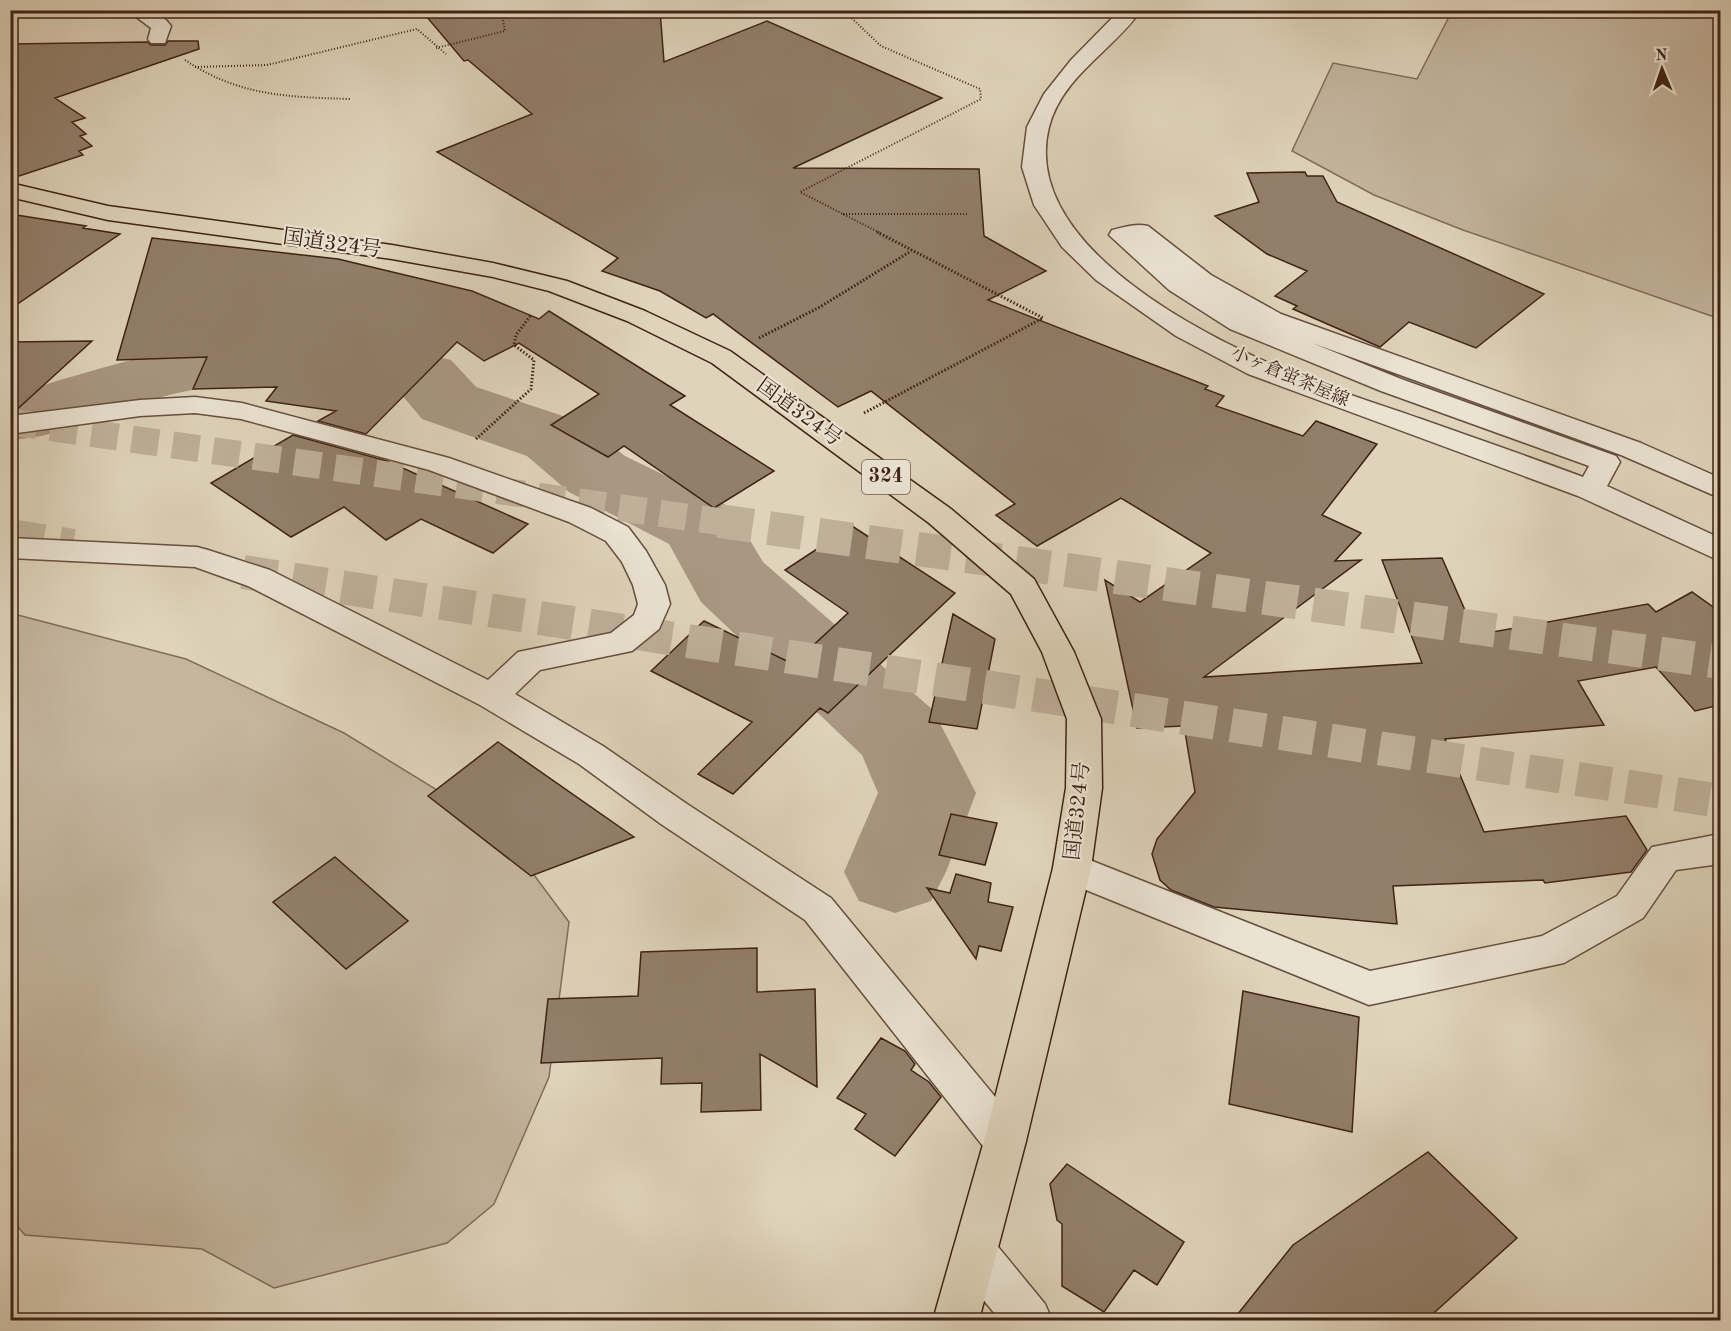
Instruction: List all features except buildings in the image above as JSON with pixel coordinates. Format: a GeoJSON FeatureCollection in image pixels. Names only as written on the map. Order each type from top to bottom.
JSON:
{"type":"FeatureCollection","features":[{"type":"Feature","properties":{"kind":"highway","name":"国道324号"},"geometry":{"type":"LineString","coordinates":[[10,190],[57,203],[108,213],[392,252],[558,286],[627,312],[721,357],[940,516],[1023,587],[1058,652],[1084,719],[1084,788],[1072,868],[1005,1141],[956,1320]]}},
{"type":"Feature","properties":{"kind":"street"},"geometry":{"type":"LineString","coordinates":[[136,10],[161,26],[158,39]]}},
{"type":"Feature","properties":{"kind":"street","name":"小ヶ倉蛍茶屋線"},"geometry":{"type":"LineString","coordinates":[[1132,10],[1069,76],[1052,99],[1038,129],[1035,161],[1044,206],[1088,259],[1123,291],[1176,324],[1259,368],[1589,490],[1687,532],[1720,551]]}},
{"type":"Feature","properties":{"kind":"street"},"geometry":{"type":"LineString","coordinates":[[1589,490],[1606,462],[1391,385],[1239,323],[1178,285],[1121,235],[1139,231],[1202,280],[1272,320],[1631,449],[1720,489]]}},
{"type":"Feature","properties":{"kind":"street"},"geometry":{"type":"LineString","coordinates":[[10,425],[130,409],[195,405],[242,411],[439,464],[580,515],[617,534],[635,558],[650,585],[654,604],[648,621],[620,643],[530,660],[492,696]]}},
{"type":"Feature","properties":{"kind":"street"},"geometry":{"type":"LineString","coordinates":[[10,548],[198,557],[259,579],[492,696],[591,755],[674,814],[818,909],[1005,1141]]}},
{"type":"Feature","properties":{"kind":"street"},"geometry":{"type":"LineString","coordinates":[[1072,868],[1369,988],[1550,951],[1630,907],[1665,856],[1720,849]]}},
{"type":"Feature","properties":{"kind":"street"},"geometry":{"type":"LineString","coordinates":[[974,1253],[1029,1320]]}},
{"type":"Feature","properties":{"kind":"path"},"geometry":{"type":"LineString","coordinates":[[436,48],[505,31],[502,16],[588,10]]}},
{"type":"Feature","properties":{"kind":"path"},"geometry":{"type":"LineString","coordinates":[[826,433],[1043,318],[800,192],[981,99],[980,89],[881,46],[843,10]]}},
{"type":"Feature","properties":{"kind":"path"},"geometry":{"type":"LineString","coordinates":[[195,67],[267,65],[417,28],[436,48],[446,54]]}},
{"type":"Feature","properties":{"kind":"path"},"geometry":{"type":"LineString","coordinates":[[158,39],[195,67],[231,87],[266,95],[350,99]]}},
{"type":"Feature","properties":{"kind":"path"},"geometry":{"type":"LineString","coordinates":[[842,214],[967,214]]}},
{"type":"Feature","properties":{"kind":"path"},"geometry":{"type":"LineString","coordinates":[[721,357],[820,307],[911,251]]}},
{"type":"Feature","properties":{"kind":"path"},"geometry":{"type":"LineString","coordinates":[[439,464],[475,440],[531,389],[534,360],[514,345],[516,334],[539,306],[515,287],[523,278]]}},
{"type":"Feature","properties":{"kind":"shaded area"},"geometry":{"type":"Polygon","coordinates":[[[1452,11],[1720,11],[1720,319],[1463,230],[1374,195],[1292,151],[1333,63],[1417,79],[1452,11]]]}},
{"type":"Feature","properties":{"kind":"shaded area"},"geometry":{"type":"Polygon","coordinates":[[[10,613],[186,659],[344,733],[499,828],[569,922],[549,1077],[494,1204],[447,1243],[274,1288],[202,1249],[25,1235],[11,1219],[10,613]]]}},
{"type":"Feature","properties":{"kind":"waterway"},"geometry":{"type":"LineString","coordinates":[[10,416],[23,417],[130,383],[184,370],[239,362],[286,361],[425,376],[449,403],[554,439],[597,474],[701,526],[731,581],[900,735],[927,793],[895,872]]}},
{"type":"Feature","properties":{"kind":"tunnel"},"geometry":{"type":"LineString","coordinates":[[10,422],[729,523]]}},
{"type":"Feature","properties":{"kind":"tunnel"},"geometry":{"type":"LineString","coordinates":[[719,521],[1720,662]]}},
{"type":"Feature","properties":{"kind":"tunnel"},"geometry":{"type":"LineString","coordinates":[[10,536],[73,546]]}},
{"type":"Feature","properties":{"kind":"tunnel"},"geometry":{"type":"LineString","coordinates":[[243,572],[1720,801]]}}]}
